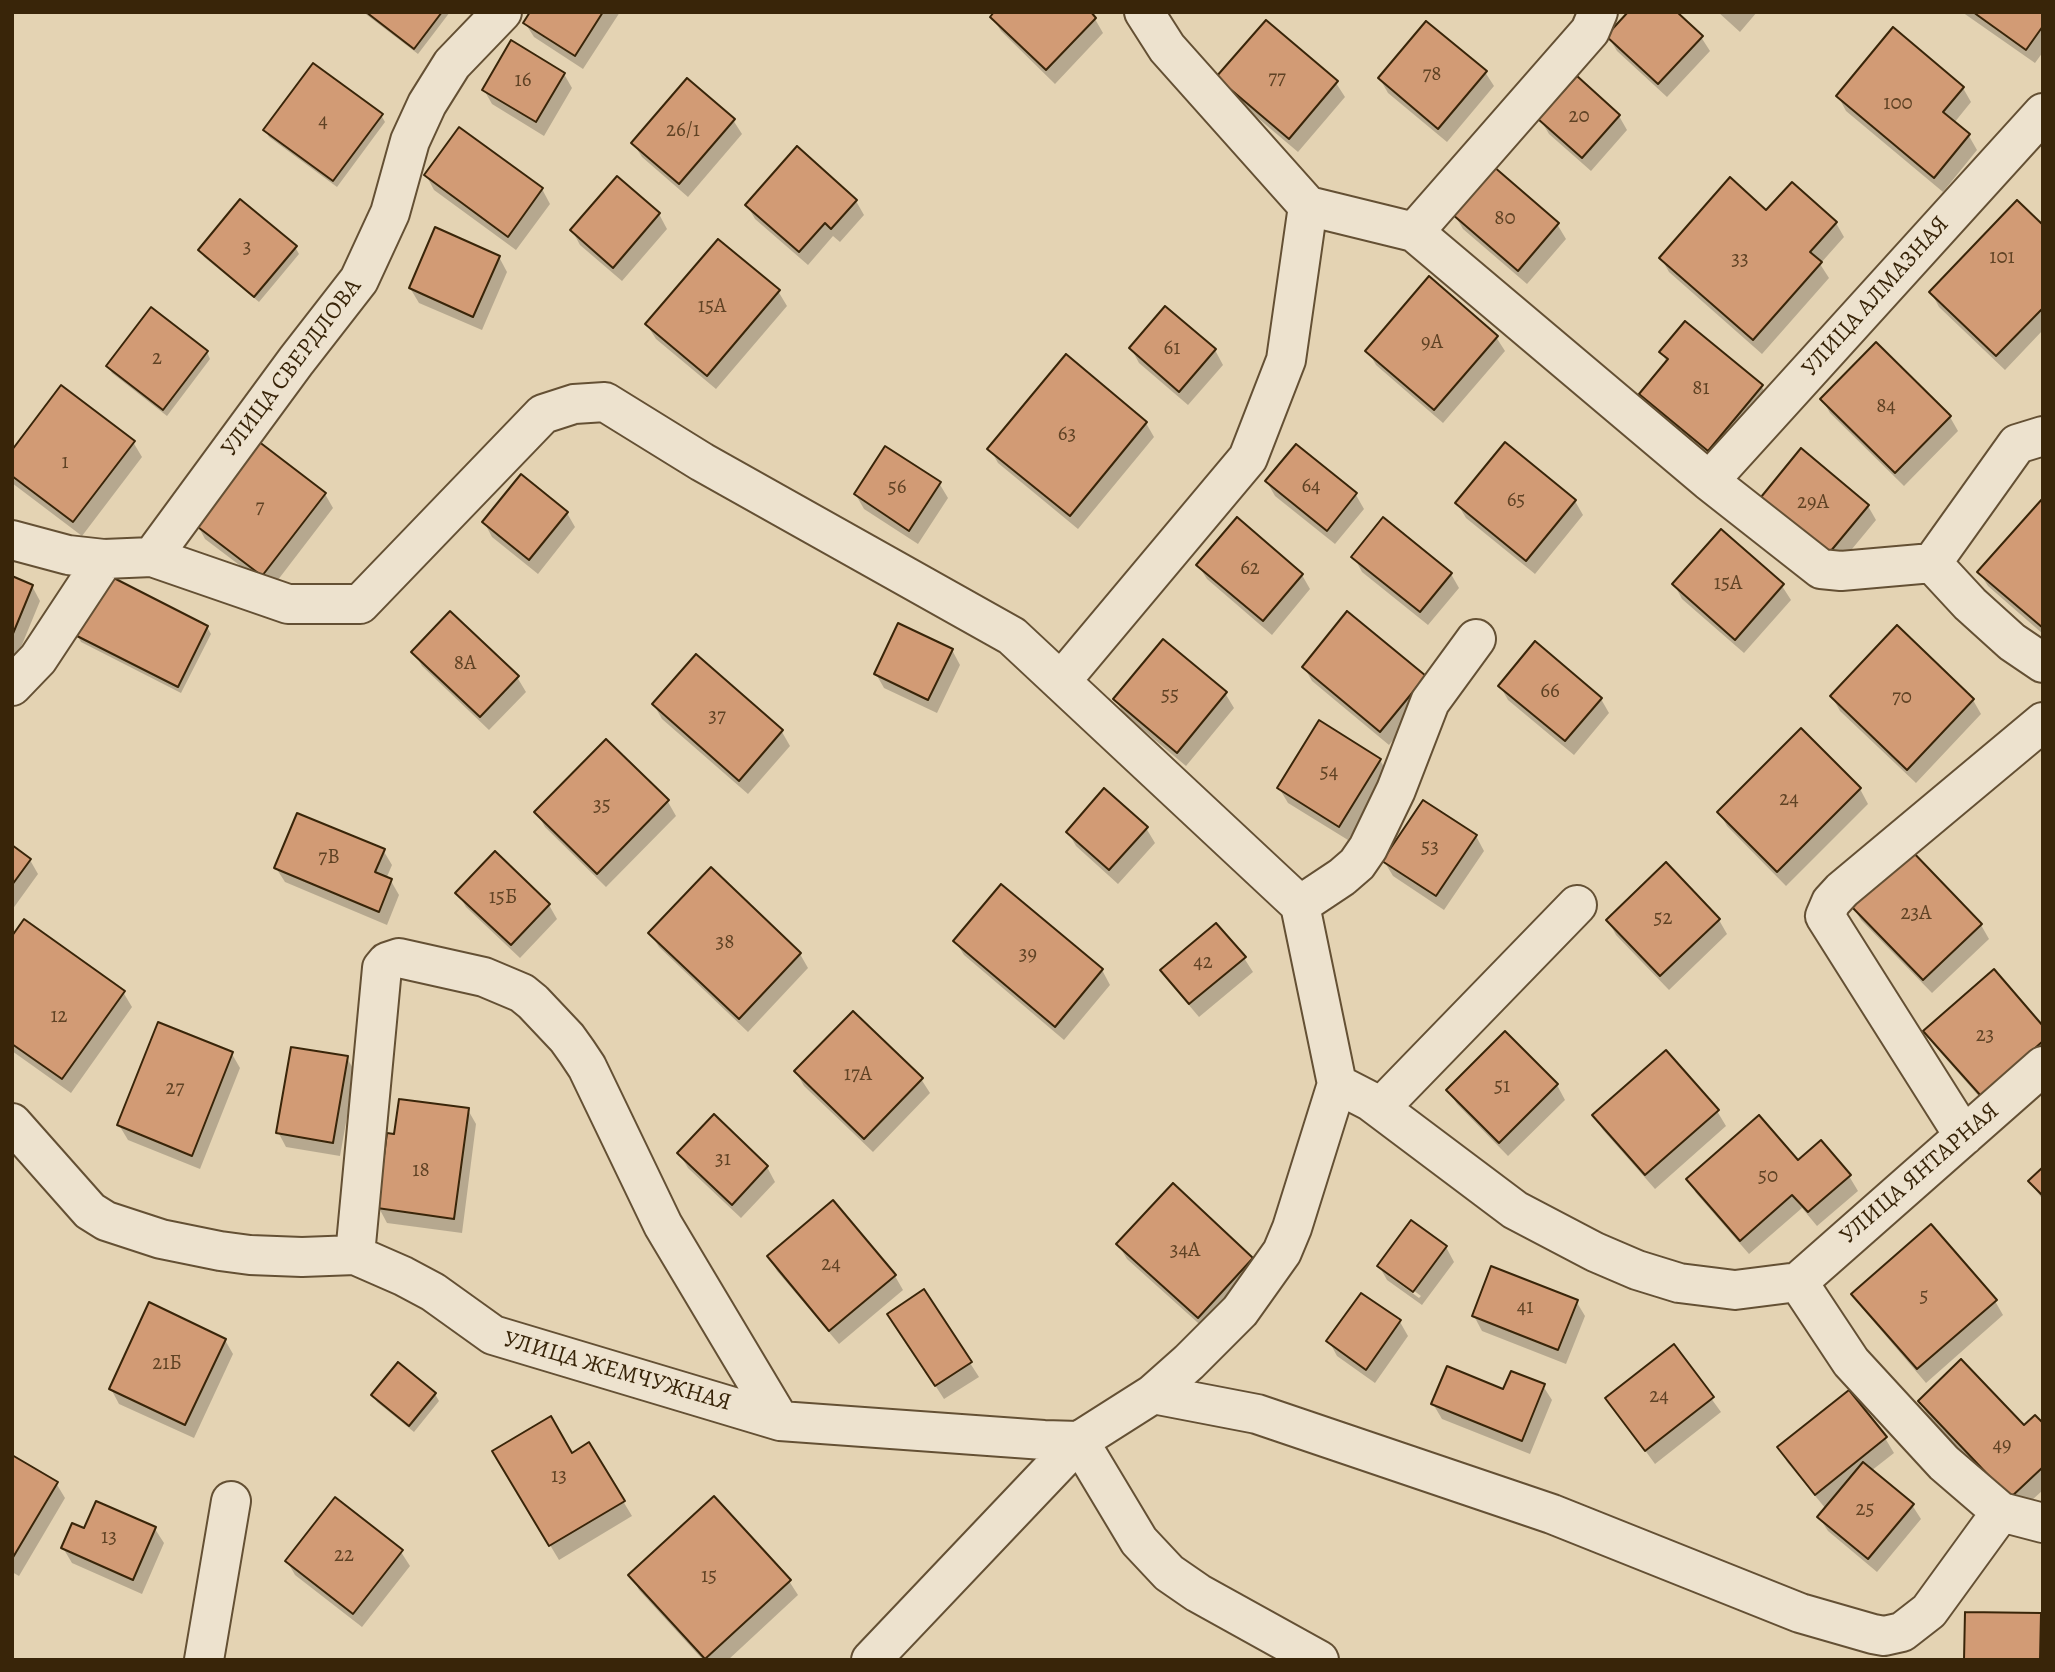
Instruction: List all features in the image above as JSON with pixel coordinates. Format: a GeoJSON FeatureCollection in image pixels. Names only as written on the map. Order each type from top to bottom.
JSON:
{"type":"FeatureCollection","features":[{"type":"Feature","properties":{"kind":"street","name":"УЛИЦА СВЕРДЛОВА"},"geometry":{"type":"LineString","coordinates":[[152,557],[359,280],[390,213],[410,141],[427,104],[452,64],[502,12]]}},
{"type":"Feature","properties":{"kind":"street"},"geometry":{"type":"LineString","coordinates":[[1144,12],[1167,48],[1308,206],[1414,232],[1709,481],[1821,569],[1841,571],[1933,563],[2017,444],[2043,436]]}},
{"type":"Feature","properties":{"kind":"street"},"geometry":{"type":"LineString","coordinates":[[1414,232],[1590,31],[1598,12]]}},
{"type":"Feature","properties":{"kind":"street","name":"УЛИЦА АЛМАЗНАЯ"},"geometry":{"type":"LineString","coordinates":[[1709,481],[2043,113]]}},
{"type":"Feature","properties":{"kind":"street"},"geometry":{"type":"LineString","coordinates":[[1060,681],[1248,458],[1286,360],[1308,206]]}},
{"type":"Feature","properties":{"kind":"street"},"geometry":{"type":"LineString","coordinates":[[12,540],[68,555],[104,559],[152,557],[288,604],[360,604],[542,414],[574,404],[605,402],[702,462],[1012,636],[1300,905],[1337,1084],[1282,1252],[1240,1311],[1153,1394],[1079,1441],[871,1660]]}},
{"type":"Feature","properties":{"kind":"street"},"geometry":{"type":"LineString","coordinates":[[12,686],[38,659],[104,559]]}},
{"type":"Feature","properties":{"kind":"street"},"geometry":{"type":"LineString","coordinates":[[1933,563],[1970,604],[2012,642],[2043,663]]}},
{"type":"Feature","properties":{"kind":"street"},"geometry":{"type":"LineString","coordinates":[[1300,905],[1342,877],[1357,864],[1368,848],[1396,790],[1430,702],[1476,639]]}},
{"type":"Feature","properties":{"kind":"street"},"geometry":{"type":"LineString","coordinates":[[1964,1136],[1825,916],[1831,902],[1842,890],[2043,722]]}},
{"type":"Feature","properties":{"kind":"street"},"geometry":{"type":"LineString","coordinates":[[1380,1108],[1577,905]]}},
{"type":"Feature","properties":{"kind":"street"},"geometry":{"type":"LineString","coordinates":[[355,1255],[382,968],[387,962],[399,958],[496,982],[522,993],[533,1002],[577,1052],[663,1225],[780,1421]]}},
{"type":"Feature","properties":{"kind":"street","name":"УЛИЦА ЯНТАРНАЯ"},"geometry":{"type":"LineString","coordinates":[[1798,1282],[2043,1066]]}},
{"type":"Feature","properties":{"kind":"street"},"geometry":{"type":"LineString","coordinates":[[1337,1084],[1380,1108],[1515,1210],[1595,1252],[1637,1270],[1679,1283],[1735,1290],[1798,1282],[1851,1362],[1944,1463],[2001,1512],[2043,1522]]}},
{"type":"Feature","properties":{"kind":"street","name":"УЛИЦА ЖЕМЧУЖНАЯ"},"geometry":{"type":"LineString","coordinates":[[12,1123],[90,1211],[106,1221],[161,1239],[220,1251],[302,1257],[355,1255],[433,1292],[493,1335],[780,1421],[1079,1441]]}},
{"type":"Feature","properties":{"kind":"street"},"geometry":{"type":"LineString","coordinates":[[1153,1394],[1257,1413],[1552,1514],[1800,1613],[1884,1636],[1902,1632],[1929,1611],[2001,1512]]}},
{"type":"Feature","properties":{"kind":"street"},"geometry":{"type":"LineString","coordinates":[[1079,1441],[1139,1541],[1169,1573],[1198,1593],[1319,1660]]}},
{"type":"Feature","properties":{"kind":"street"},"geometry":{"type":"LineString","coordinates":[[204,1660],[231,1500]]}},
{"type":"Feature","properties":{"kind":"building"},"geometry":{"type":"Polygon","coordinates":[[[366,12],[442,12],[414,49],[366,12]]]}},
{"type":"Feature","properties":{"kind":"building"},"geometry":{"type":"Polygon","coordinates":[[[530,12],[603,12],[575,56],[523,23],[530,12]]]}},
{"type":"Feature","properties":{"kind":"building"},"geometry":{"type":"Polygon","coordinates":[[[994,12],[1091,12],[1096,18],[1046,70],[990,17],[994,12]]]}},
{"type":"Feature","properties":{"kind":"building"},"geometry":{"type":"Polygon","coordinates":[[[1628,12],[1677,12],[1703,36],[1658,84],[1606,36],[1628,12]]]}},
{"type":"Feature","properties":{"kind":"building"},"geometry":{"type":"Polygon","coordinates":[[[1973,12],[2043,12],[2043,26],[2026,50],[1973,12]]]}},
{"type":"Feature","properties":{"kind":"building"},"geometry":{"type":"Polygon","coordinates":[[[1266,20],[1338,81],[1289,139],[1216,77],[1266,20]]]}},
{"type":"Feature","properties":{"kind":"building"},"geometry":{"type":"Polygon","coordinates":[[[1426,21],[1487,71],[1438,129],[1378,78],[1426,21]]]}},
{"type":"Feature","properties":{"kind":"building"},"geometry":{"type":"Polygon","coordinates":[[[1893,27],[1964,87],[1943,112],[1970,134],[1934,178],[1836,96],[1893,27]]]}},
{"type":"Feature","properties":{"kind":"building"},"geometry":{"type":"Polygon","coordinates":[[[511,40],[565,73],[536,122],[482,90],[511,40]]]}},
{"type":"Feature","properties":{"kind":"building"},"geometry":{"type":"Polygon","coordinates":[[[313,63],[383,114],[333,181],[263,130],[313,63]]]}},
{"type":"Feature","properties":{"kind":"building"},"geometry":{"type":"Polygon","coordinates":[[[1577,76],[1620,115],[1582,158],[1538,119],[1577,76]]]}},
{"type":"Feature","properties":{"kind":"building"},"geometry":{"type":"Polygon","coordinates":[[[687,78],[735,119],[679,184],[631,143],[687,78]]]}},
{"type":"Feature","properties":{"kind":"building"},"geometry":{"type":"Polygon","coordinates":[[[459,127],[543,188],[508,237],[424,175],[459,127]]]}},
{"type":"Feature","properties":{"kind":"building"},"geometry":{"type":"Polygon","coordinates":[[[797,146],[857,200],[831,229],[825,223],[799,252],[745,205],[797,146]]]}},
{"type":"Feature","properties":{"kind":"building"},"geometry":{"type":"Polygon","coordinates":[[[1493,166],[1559,223],[1518,271],[1452,214],[1493,166]]]}},
{"type":"Feature","properties":{"kind":"building"},"geometry":{"type":"Polygon","coordinates":[[[617,176],[660,213],[613,268],[570,230],[617,176]]]}},
{"type":"Feature","properties":{"kind":"building"},"geometry":{"type":"Polygon","coordinates":[[[1730,177],[1766,210],[1792,182],[1837,222],[1810,252],[1822,262],[1753,340],[1659,258],[1730,177]]]}},
{"type":"Feature","properties":{"kind":"building"},"geometry":{"type":"Polygon","coordinates":[[[240,199],[297,246],[254,297],[198,250],[240,199]]]}},
{"type":"Feature","properties":{"kind":"building"},"geometry":{"type":"Polygon","coordinates":[[[2017,200],[2043,225],[2043,308],[1996,356],[1929,292],[2017,200]]]}},
{"type":"Feature","properties":{"kind":"building"},"geometry":{"type":"Polygon","coordinates":[[[435,227],[500,256],[473,317],[409,288],[435,227]]]}},
{"type":"Feature","properties":{"kind":"building"},"geometry":{"type":"Polygon","coordinates":[[[718,239],[780,290],[707,376],[645,324],[718,239]]]}},
{"type":"Feature","properties":{"kind":"building"},"geometry":{"type":"Polygon","coordinates":[[[1429,276],[1498,336],[1434,410],[1365,351],[1429,276]]]}},
{"type":"Feature","properties":{"kind":"building"},"geometry":{"type":"Polygon","coordinates":[[[1165,306],[1216,349],[1179,392],[1129,348],[1165,306]]]}},
{"type":"Feature","properties":{"kind":"building"},"geometry":{"type":"Polygon","coordinates":[[[151,307],[208,351],[163,410],[106,366],[151,307]]]}},
{"type":"Feature","properties":{"kind":"building"},"geometry":{"type":"Polygon","coordinates":[[[1685,321],[1763,385],[1708,451],[1639,394],[1668,359],[1659,352],[1685,321]]]}},
{"type":"Feature","properties":{"kind":"building"},"geometry":{"type":"Polygon","coordinates":[[[1876,342],[1951,416],[1895,473],[1820,399],[1876,342]]]}},
{"type":"Feature","properties":{"kind":"building"},"geometry":{"type":"Polygon","coordinates":[[[1066,354],[1147,422],[1070,516],[987,449],[1066,354]]]}},
{"type":"Feature","properties":{"kind":"building"},"geometry":{"type":"Polygon","coordinates":[[[61,385],[135,441],[73,522],[12,476],[12,450],[61,385]]]}},
{"type":"Feature","properties":{"kind":"building"},"geometry":{"type":"Polygon","coordinates":[[[258,441],[326,493],[262,576],[194,524],[258,441]]]}},
{"type":"Feature","properties":{"kind":"building"},"geometry":{"type":"Polygon","coordinates":[[[1505,442],[1576,500],[1526,561],[1455,503],[1505,442]]]}},
{"type":"Feature","properties":{"kind":"building"},"geometry":{"type":"Polygon","coordinates":[[[1296,444],[1357,493],[1327,531],[1265,481],[1296,444]]]}},
{"type":"Feature","properties":{"kind":"building"},"geometry":{"type":"Polygon","coordinates":[[[885,446],[941,482],[909,531],[854,494],[885,446]]]}},
{"type":"Feature","properties":{"kind":"building"},"geometry":{"type":"Polygon","coordinates":[[[1801,448],[1869,505],[1825,558],[1757,502],[1801,448]]]}},
{"type":"Feature","properties":{"kind":"building"},"geometry":{"type":"Polygon","coordinates":[[[521,474],[568,512],[529,560],[482,522],[521,474]]]}},
{"type":"Feature","properties":{"kind":"building"},"geometry":{"type":"Polygon","coordinates":[[[2043,498],[2043,628],[1977,572],[2043,498]]]}},
{"type":"Feature","properties":{"kind":"building"},"geometry":{"type":"Polygon","coordinates":[[[1237,517],[1303,574],[1263,621],[1196,565],[1237,517]]]}},
{"type":"Feature","properties":{"kind":"building"},"geometry":{"type":"Polygon","coordinates":[[[1383,517],[1452,573],[1420,612],[1351,557],[1383,517]]]}},
{"type":"Feature","properties":{"kind":"building"},"geometry":{"type":"Polygon","coordinates":[[[1721,529],[1784,584],[1735,640],[1672,584],[1721,529]]]}},
{"type":"Feature","properties":{"kind":"building"},"geometry":{"type":"Polygon","coordinates":[[[106,574],[208,626],[178,687],[75,635],[106,574]]]}},
{"type":"Feature","properties":{"kind":"building"},"geometry":{"type":"Polygon","coordinates":[[[12,576],[33,585],[12,636],[12,576]]]}},
{"type":"Feature","properties":{"kind":"building"},"geometry":{"type":"Polygon","coordinates":[[[450,611],[519,676],[480,717],[411,652],[450,611]]]}},
{"type":"Feature","properties":{"kind":"building"},"geometry":{"type":"Polygon","coordinates":[[[1347,611],[1426,676],[1380,732],[1302,667],[1347,611]]]}},
{"type":"Feature","properties":{"kind":"building"},"geometry":{"type":"Polygon","coordinates":[[[898,623],[953,649],[928,700],[874,674],[898,623]]]}},
{"type":"Feature","properties":{"kind":"building"},"geometry":{"type":"Polygon","coordinates":[[[1897,625],[1974,699],[1907,770],[1830,696],[1897,625]]]}},
{"type":"Feature","properties":{"kind":"building"},"geometry":{"type":"Polygon","coordinates":[[[1163,639],[1227,692],[1177,753],[1113,699],[1163,639]]]}},
{"type":"Feature","properties":{"kind":"building"},"geometry":{"type":"Polygon","coordinates":[[[1535,641],[1602,698],[1565,741],[1498,686],[1535,641]]]}},
{"type":"Feature","properties":{"kind":"building"},"geometry":{"type":"Polygon","coordinates":[[[696,654],[783,730],[739,781],[652,704],[696,654]]]}},
{"type":"Feature","properties":{"kind":"building"},"geometry":{"type":"Polygon","coordinates":[[[1319,720],[1381,759],[1339,827],[1277,788],[1319,720]]]}},
{"type":"Feature","properties":{"kind":"building"},"geometry":{"type":"Polygon","coordinates":[[[1801,728],[1861,788],[1777,872],[1717,812],[1801,728]]]}},
{"type":"Feature","properties":{"kind":"building"},"geometry":{"type":"Polygon","coordinates":[[[606,739],[669,800],[597,874],[534,812],[606,739]]]}},
{"type":"Feature","properties":{"kind":"building"},"geometry":{"type":"Polygon","coordinates":[[[1104,788],[1148,827],[1109,870],[1066,832],[1104,788]]]}},
{"type":"Feature","properties":{"kind":"building"},"geometry":{"type":"Polygon","coordinates":[[[1423,800],[1477,835],[1436,896],[1382,861],[1423,800]]]}},
{"type":"Feature","properties":{"kind":"building"},"geometry":{"type":"Polygon","coordinates":[[[297,813],[385,849],[375,872],[392,879],[379,912],[274,868],[297,813]]]}},
{"type":"Feature","properties":{"kind":"building"},"geometry":{"type":"Polygon","coordinates":[[[12,845],[31,859],[12,885],[12,845]]]}},
{"type":"Feature","properties":{"kind":"building"},"geometry":{"type":"Polygon","coordinates":[[[1909,848],[1982,924],[1923,980],[1850,905],[1909,848]]]}},
{"type":"Feature","properties":{"kind":"building"},"geometry":{"type":"Polygon","coordinates":[[[495,851],[550,904],[511,945],[455,893],[495,851]]]}},
{"type":"Feature","properties":{"kind":"building"},"geometry":{"type":"Polygon","coordinates":[[[1666,862],[1720,919],[1660,976],[1606,920],[1666,862]]]}},
{"type":"Feature","properties":{"kind":"building"},"geometry":{"type":"Polygon","coordinates":[[[711,867],[801,953],[739,1019],[648,933],[711,867]]]}},
{"type":"Feature","properties":{"kind":"building"},"geometry":{"type":"Polygon","coordinates":[[[1001,884],[1103,969],[1055,1027],[953,941],[1001,884]]]}},
{"type":"Feature","properties":{"kind":"building"},"geometry":{"type":"Polygon","coordinates":[[[24,919],[125,991],[62,1079],[12,1044],[12,936],[24,919]]]}},
{"type":"Feature","properties":{"kind":"building"},"geometry":{"type":"Polygon","coordinates":[[[1216,923],[1246,957],[1189,1004],[1160,970],[1216,923]]]}},
{"type":"Feature","properties":{"kind":"building"},"geometry":{"type":"Polygon","coordinates":[[[1994,969],[2043,1026],[2043,1041],[1981,1096],[1923,1031],[1994,969]]]}},
{"type":"Feature","properties":{"kind":"building"},"geometry":{"type":"Polygon","coordinates":[[[853,1011],[923,1078],[864,1139],[794,1071],[853,1011]]]}},
{"type":"Feature","properties":{"kind":"building"},"geometry":{"type":"Polygon","coordinates":[[[158,1022],[233,1052],[192,1156],[117,1125],[158,1022]]]}},
{"type":"Feature","properties":{"kind":"building"},"geometry":{"type":"Polygon","coordinates":[[[1505,1031],[1558,1084],[1499,1143],[1446,1090],[1505,1031]]]}},
{"type":"Feature","properties":{"kind":"building"},"geometry":{"type":"Polygon","coordinates":[[[291,1047],[348,1056],[333,1143],[276,1133],[291,1047]]]}},
{"type":"Feature","properties":{"kind":"building"},"geometry":{"type":"Polygon","coordinates":[[[1666,1050],[1719,1110],[1645,1175],[1592,1115],[1666,1050]]]}},
{"type":"Feature","properties":{"kind":"building"},"geometry":{"type":"Polygon","coordinates":[[[399,1099],[469,1108],[454,1219],[377,1208],[387,1133],[394,1134],[399,1099]]]}},
{"type":"Feature","properties":{"kind":"building"},"geometry":{"type":"Polygon","coordinates":[[[714,1114],[768,1166],[732,1205],[677,1153],[714,1114]]]}},
{"type":"Feature","properties":{"kind":"building"},"geometry":{"type":"Polygon","coordinates":[[[1759,1115],[1798,1160],[1821,1140],[1851,1175],[1808,1212],[1792,1195],[1740,1241],[1686,1179],[1759,1115]]]}},
{"type":"Feature","properties":{"kind":"building"},"geometry":{"type":"Polygon","coordinates":[[[2043,1167],[2043,1196],[2028,1181],[2043,1167]]]}},
{"type":"Feature","properties":{"kind":"building"},"geometry":{"type":"Polygon","coordinates":[[[1173,1183],[1253,1258],[1198,1318],[1116,1244],[1173,1183]]]}},
{"type":"Feature","properties":{"kind":"building"},"geometry":{"type":"Polygon","coordinates":[[[833,1200],[896,1275],[829,1331],[767,1256],[833,1200]]]}},
{"type":"Feature","properties":{"kind":"building"},"geometry":{"type":"Polygon","coordinates":[[[1411,1220],[1447,1246],[1413,1292],[1377,1266],[1411,1220]]]}},
{"type":"Feature","properties":{"kind":"building"},"geometry":{"type":"Polygon","coordinates":[[[1931,1224],[1997,1300],[1917,1369],[1851,1294],[1931,1224]]]}},
{"type":"Feature","properties":{"kind":"building"},"geometry":{"type":"Polygon","coordinates":[[[1491,1266],[1578,1300],[1558,1350],[1472,1316],[1491,1266]]]}},
{"type":"Feature","properties":{"kind":"building"},"geometry":{"type":"Polygon","coordinates":[[[924,1289],[972,1362],[935,1386],[887,1314],[924,1289]]]}},
{"type":"Feature","properties":{"kind":"building"},"geometry":{"type":"Polygon","coordinates":[[[1361,1293],[1401,1320],[1366,1370],[1326,1341],[1361,1293]]]}},
{"type":"Feature","properties":{"kind":"building"},"geometry":{"type":"Polygon","coordinates":[[[149,1302],[226,1339],[185,1425],[109,1389],[149,1302]]]}},
{"type":"Feature","properties":{"kind":"building"},"geometry":{"type":"Polygon","coordinates":[[[1674,1344],[1714,1397],[1645,1451],[1605,1398],[1674,1344]]]}},
{"type":"Feature","properties":{"kind":"building"},"geometry":{"type":"Polygon","coordinates":[[[1961,1359],[2024,1425],[2035,1415],[2043,1423],[2043,1467],[2010,1498],[1918,1401],[1961,1359]]]}},
{"type":"Feature","properties":{"kind":"building"},"geometry":{"type":"Polygon","coordinates":[[[398,1362],[436,1393],[409,1426],[371,1395],[398,1362]]]}},
{"type":"Feature","properties":{"kind":"building"},"geometry":{"type":"Polygon","coordinates":[[[1447,1366],[1503,1389],[1511,1371],[1545,1384],[1522,1441],[1431,1404],[1447,1366]]]}},
{"type":"Feature","properties":{"kind":"building"},"geometry":{"type":"Polygon","coordinates":[[[1849,1390],[1887,1437],[1815,1495],[1777,1447],[1849,1390]]]}},
{"type":"Feature","properties":{"kind":"building"},"geometry":{"type":"Polygon","coordinates":[[[551,1416],[572,1453],[589,1442],[625,1501],[549,1546],[492,1451],[551,1416]]]}},
{"type":"Feature","properties":{"kind":"building"},"geometry":{"type":"Polygon","coordinates":[[[12,1455],[58,1482],[12,1559],[12,1455]]]}},
{"type":"Feature","properties":{"kind":"building"},"geometry":{"type":"Polygon","coordinates":[[[1863,1462],[1914,1504],[1868,1559],[1817,1517],[1863,1462]]]}},
{"type":"Feature","properties":{"kind":"building"},"geometry":{"type":"Polygon","coordinates":[[[714,1496],[791,1580],[705,1659],[628,1575],[714,1496]]]}},
{"type":"Feature","properties":{"kind":"building"},"geometry":{"type":"Polygon","coordinates":[[[335,1497],[403,1550],[353,1614],[285,1561],[335,1497]]]}},
{"type":"Feature","properties":{"kind":"building"},"geometry":{"type":"Polygon","coordinates":[[[96,1501],[156,1527],[133,1580],[61,1548],[72,1523],[84,1528],[96,1501]]]}},
{"type":"Feature","properties":{"kind":"building"},"geometry":{"type":"Polygon","coordinates":[[[1965,1612],[2041,1613],[2040,1660],[1964,1660],[1965,1612]]]}}]}
